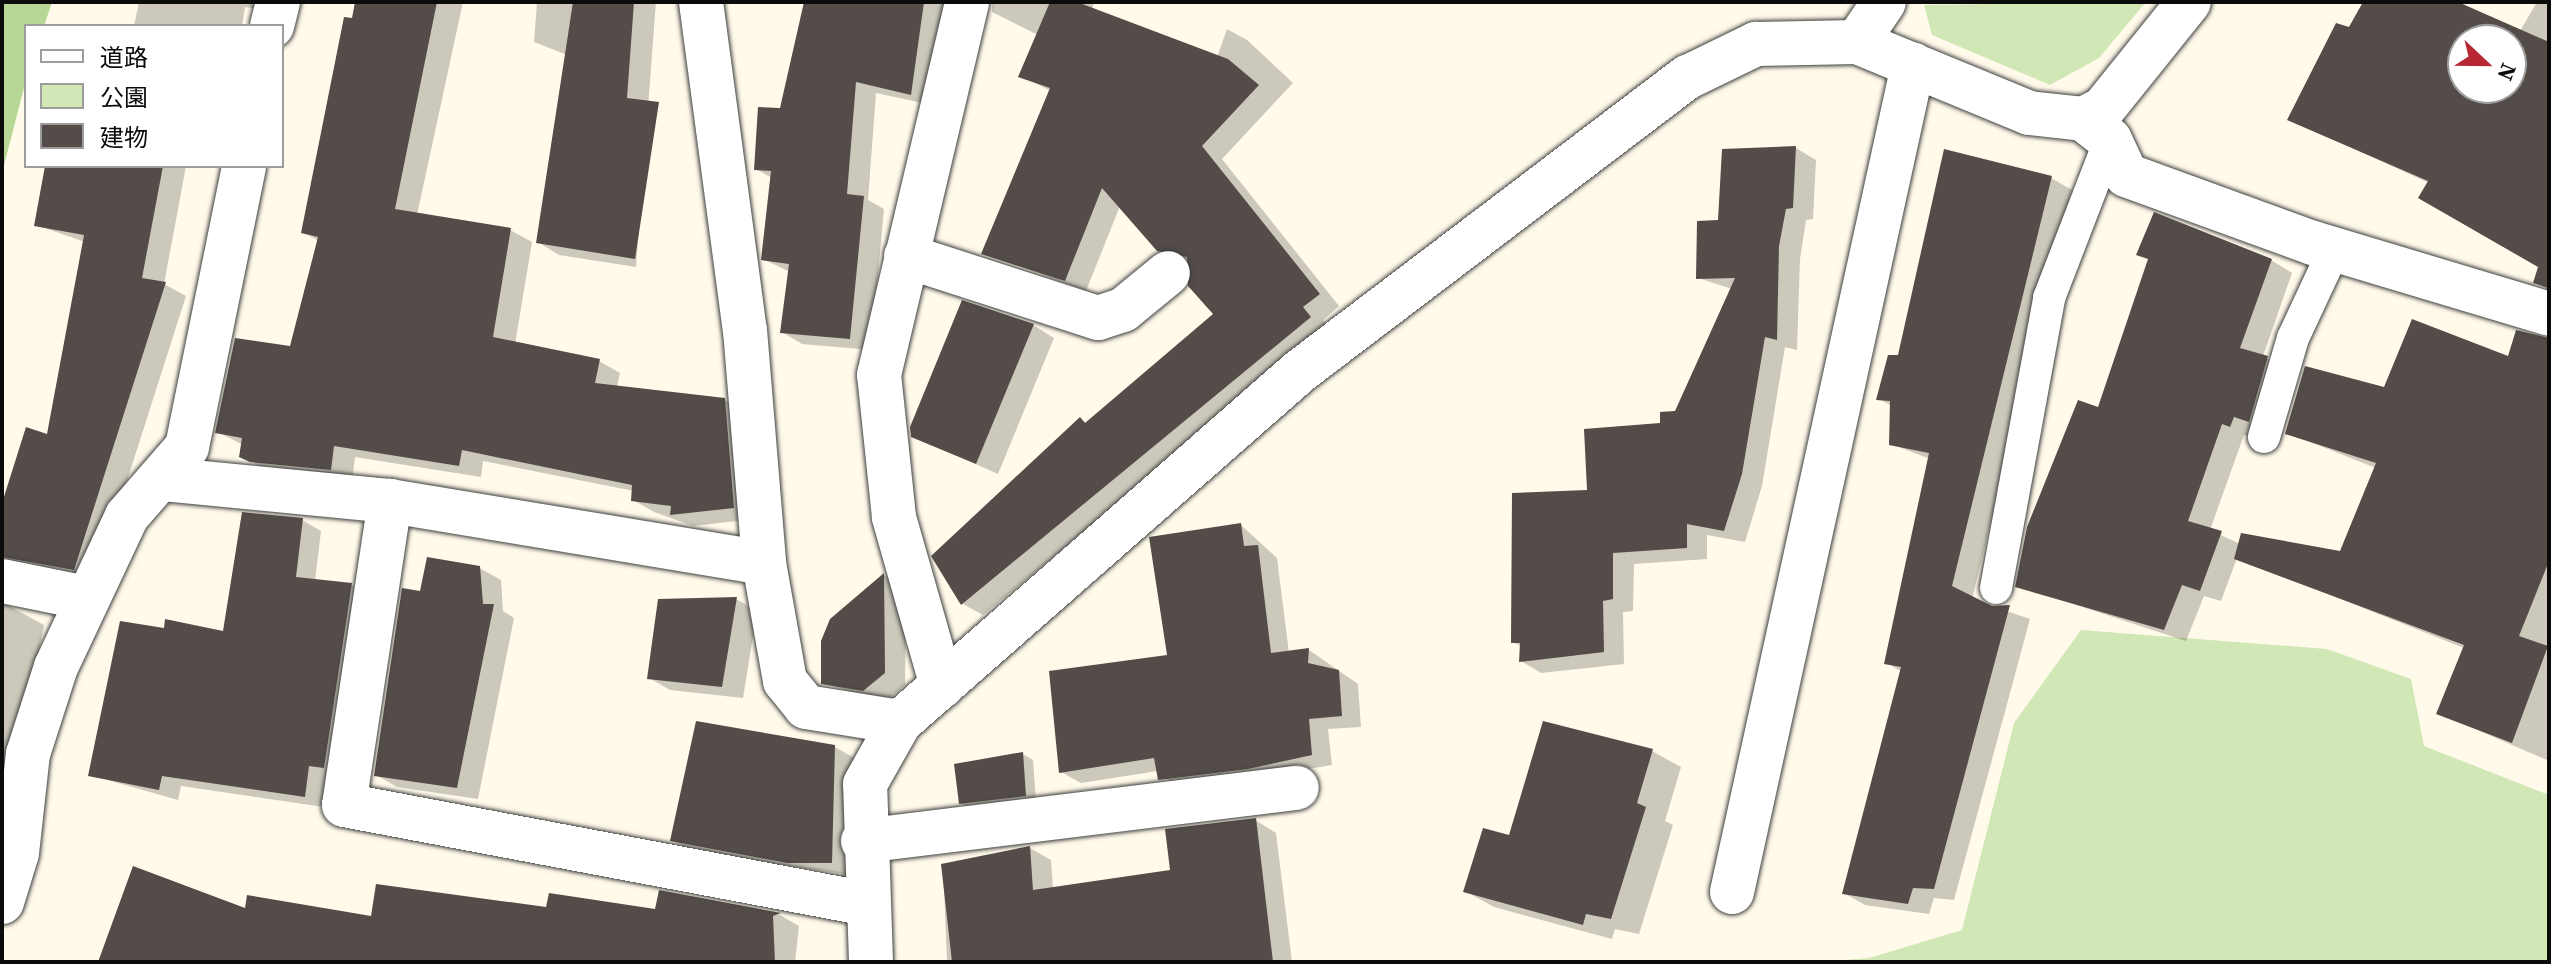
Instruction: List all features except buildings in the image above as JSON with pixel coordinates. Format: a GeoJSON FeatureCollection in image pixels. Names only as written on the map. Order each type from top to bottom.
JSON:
{"type":"FeatureCollection","features":[{"type":"Feature","properties":{"kind":"street"},"geometry":{"type":"LineString","coordinates":[[272,24],[278,2]]}},
{"type":"Feature","properties":{"kind":"street"},"geometry":{"type":"LineString","coordinates":[[701,2],[745,330],[764,563],[792,695],[821,711],[900,722]]}},
{"type":"Feature","properties":{"kind":"street"},"geometry":{"type":"LineString","coordinates":[[942,686],[894,517],[879,407],[890,309],[906,256],[967,2]]}},
{"type":"Feature","properties":{"kind":"street"},"geometry":{"type":"LineString","coordinates":[[1857,42],[1884,2]]}},
{"type":"Feature","properties":{"kind":"street"},"geometry":{"type":"LineString","coordinates":[[2096,129],[2103,109],[2189,2]]}},
{"type":"Feature","properties":{"kind":"street"},"geometry":{"type":"LineString","coordinates":[[871,962],[863,841],[865,784],[900,722],[1300,371],[1688,77],[1756,44],[1857,42],[2029,113],[2096,129],[2126,175],[2335,248],[2549,314]]}},
{"type":"Feature","properties":{"kind":"street"},"geometry":{"type":"LineString","coordinates":[[1732,892],[1913,65]]}},
{"type":"Feature","properties":{"kind":"street"},"geometry":{"type":"LineString","coordinates":[[2,902],[17,853],[12,788],[56,667],[127,516],[178,463],[192,429],[244,168]]}},
{"type":"Feature","properties":{"kind":"street"},"geometry":{"type":"LineString","coordinates":[[906,256],[1098,318],[1123,310],[1168,273]]}},
{"type":"Feature","properties":{"kind":"street"},"geometry":{"type":"LineString","coordinates":[[162,479],[390,501],[764,563]]}},
{"type":"Feature","properties":{"kind":"street"},"geometry":{"type":"LineString","coordinates":[[390,501],[344,805],[868,904]]}},
{"type":"Feature","properties":{"kind":"street"},"geometry":{"type":"LineString","coordinates":[[2,581],[86,598]]}},
{"type":"Feature","properties":{"kind":"street"},"geometry":{"type":"LineString","coordinates":[[863,841],[1297,788]]}},
{"type":"Feature","properties":{"kind":"lane"},"geometry":{"type":"LineString","coordinates":[[1996,588],[2049,298],[2096,129]]}},
{"type":"Feature","properties":{"kind":"lane"},"geometry":{"type":"LineString","coordinates":[[2264,437],[2293,338],[2335,248]]}},
{"type":"Feature","properties":{"kind":"green space"},"geometry":{"type":"Polygon","coordinates":[[[2,2],[52,2],[45,24],[24,24],[24,88],[2,173],[2,2]]]}},
{"type":"Feature","properties":{"kind":"green space"},"geometry":{"type":"Polygon","coordinates":[[[2146,2],[2099,58],[2050,85],[1932,35],[1924,5],[2146,2]]]}},
{"type":"Feature","properties":{"kind":"green space"},"geometry":{"type":"Polygon","coordinates":[[[2081,630],[2327,649],[2411,679],[2424,746],[2549,795],[2549,962],[1820,962],[1869,958],[1962,930],[2014,723],[2081,630]]]}}]}
